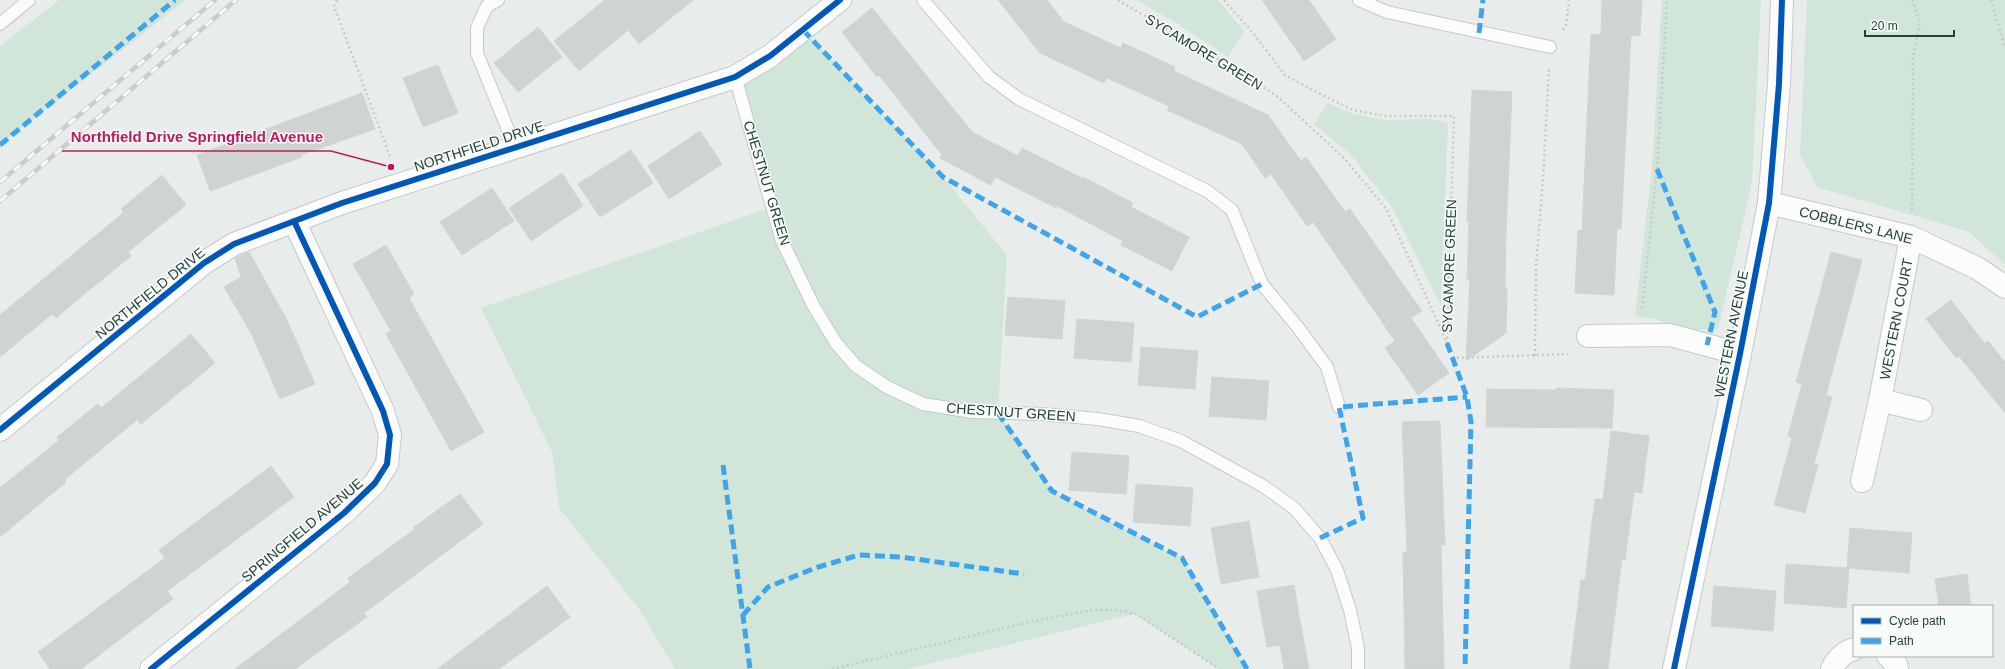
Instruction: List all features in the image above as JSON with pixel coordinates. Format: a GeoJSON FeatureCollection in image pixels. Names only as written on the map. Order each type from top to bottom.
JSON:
{"type":"FeatureCollection","features":[{"type":"Feature","properties":{"kind":"street","name":"NORTHFIELD DRIVE"},"geometry":{"type":"LineString","coordinates":[[0,430],[204,263],[234,244],[342,203],[515,146],[735,77],[770,56],[840,0]]}},
{"type":"Feature","properties":{"kind":"street","name":"WESTERN AVENUE"},"geometry":{"type":"LineString","coordinates":[[1674,669],[1740,354],[1769,203],[1779,84],[1782,0]]}},
{"type":"Feature","properties":{"kind":"street","name":"COBBLERS LANE"},"geometry":{"type":"LineString","coordinates":[[1769,203],[1911,237],[1977,268],[2005,287]]}},
{"type":"Feature","properties":{"kind":"street","name":"SPRINGFIELD AVENUE"},"geometry":{"type":"LineString","coordinates":[[151,669],[344,513],[375,483],[387,464],[390,435],[383,411],[294,221]]}},
{"type":"Feature","properties":{"kind":"street","name":"WESTERN COURT"},"geometry":{"type":"LineString","coordinates":[[1862,481],[1880,400],[1911,237]]}},
{"type":"Feature","properties":{"kind":"street"},"geometry":{"type":"LineString","coordinates":[[1588,336],[1670,335],[1740,354]]}},
{"type":"Feature","properties":{"kind":"street","name":"WESTERN COURT"},"geometry":{"type":"LineString","coordinates":[[1880,400],[1921,410]]}},
{"type":"Feature","properties":{"kind":"street"},"geometry":{"type":"LineString","coordinates":[[1832,669],[1835,661],[1849,650],[1853,649]]}},
{"type":"Feature","properties":{"kind":"street"},"geometry":{"type":"LineString","coordinates":[[1889,657],[1896,664],[1897,669]]}},
{"type":"Feature","properties":{"kind":"lane"},"geometry":{"type":"LineString","coordinates":[[0,24],[29,0]]}},
{"type":"Feature","properties":{"kind":"lane"},"geometry":{"type":"LineString","coordinates":[[498,0],[487,6],[477,28],[477,53],[515,146]]}},
{"type":"Feature","properties":{"kind":"lane"},"geometry":{"type":"LineString","coordinates":[[923,0],[988,78],[1013,95],[1207,191],[1232,210],[1262,284],[1300,330],[1327,367],[1339,407]]}},
{"type":"Feature","properties":{"kind":"lane"},"geometry":{"type":"LineString","coordinates":[[1359,0],[1388,12],[1550,47]]}},
{"type":"Feature","properties":{"kind":"lane","name":"CHESTNUT GREEN"},"geometry":{"type":"LineString","coordinates":[[735,77],[782,241],[813,305],[836,343],[856,366],[887,387],[923,404],[973,412],[1042,414],[1098,419],[1139,426],[1181,441],[1263,486],[1294,508],[1320,538],[1337,570],[1358,648],[1358,669]]}},
{"type":"Feature","properties":{"kind":"path"},"geometry":{"type":"LineString","coordinates":[[337,0],[334,6],[400,184]]}},
{"type":"Feature","properties":{"kind":"path"},"geometry":{"type":"LineString","coordinates":[[1535,356],[1536,266],[1543,179],[1550,47],[1566,25],[1569,0]]}},
{"type":"Feature","properties":{"kind":"path"},"geometry":{"type":"LineString","coordinates":[[1639,336],[1656,169],[1667,0]]}},
{"type":"Feature","properties":{"kind":"path"},"geometry":{"type":"LineString","coordinates":[[1911,237],[1913,57],[1920,21],[1912,0]]}},
{"type":"Feature","properties":{"kind":"path"},"geometry":{"type":"LineString","coordinates":[[1991,0],[2005,47]]}},
{"type":"Feature","properties":{"kind":"path"},"geometry":{"type":"LineString","coordinates":[[1452,358],[1588,353],[1588,336]]}},
{"type":"Feature","properties":{"kind":"path"},"geometry":{"type":"LineString","coordinates":[[832,669],[1034,621],[1092,610],[1118,610],[1136,614],[1219,669]]}},
{"type":"Feature","properties":{"kind":"green space"},"geometry":{"type":"Polygon","coordinates":[[[59,0],[186,0],[0,145],[0,46],[59,0]]]}},
{"type":"Feature","properties":{"kind":"green space"},"geometry":{"type":"Polygon","coordinates":[[[1136,0],[1218,0],[1244,31],[1228,57],[1176,23],[1136,0]]]}},
{"type":"Feature","properties":{"kind":"green space"},"geometry":{"type":"Polygon","coordinates":[[[1662,0],[1761,0],[1752,183],[1718,329],[1691,330],[1654,319],[1635,316],[1652,167],[1662,0]]]}},
{"type":"Feature","properties":{"kind":"green space"},"geometry":{"type":"Polygon","coordinates":[[[1807,0],[2005,0],[2005,265],[1969,232],[1817,187],[1800,155],[1807,0]]]}},
{"type":"Feature","properties":{"kind":"green space"},"geometry":{"type":"Polygon","coordinates":[[[803,30],[943,177],[1007,255],[998,413],[1055,493],[1182,558],[1247,669],[1219,669],[1135,614],[908,669],[675,669],[639,609],[559,508],[552,452],[481,308],[772,207],[735,77],[803,30]]]}},
{"type":"Feature","properties":{"kind":"green space"},"geometry":{"type":"Polygon","coordinates":[[[1328,103],[1353,114],[1385,120],[1431,119],[1448,123],[1441,306],[1392,207],[1350,154],[1314,124],[1328,103]]]}},
{"type":"Feature","properties":{"kind":"building"},"geometry":{"type":"Polygon","coordinates":[[[605,0],[693,0],[639,44],[628,30],[579,71],[554,41],[605,0]]]}},
{"type":"Feature","properties":{"kind":"building"},"geometry":{"type":"Polygon","coordinates":[[[998,0],[1047,0],[1064,22],[1121,48],[1123,43],[1175,67],[1174,71],[1268,115],[1301,161],[1306,157],[1345,212],[1350,209],[1422,311],[1411,318],[1449,373],[1418,395],[1385,348],[1395,341],[1313,222],[1307,226],[1271,174],[1265,178],[1242,144],[1167,110],[1169,106],[1107,78],[1104,83],[1040,53],[998,0]]]}},
{"type":"Feature","properties":{"kind":"building"},"geometry":{"type":"Polygon","coordinates":[[[1262,0],[1309,0],[1336,39],[1304,61],[1262,0]]]}},
{"type":"Feature","properties":{"kind":"building"},"geometry":{"type":"Polygon","coordinates":[[[1602,0],[1642,0],[1640,36],[1631,35],[1621,229],[1617,229],[1614,295],[1575,293],[1578,230],[1582,231],[1591,34],[1601,35],[1602,0]]]}},
{"type":"Feature","properties":{"kind":"building"},"geometry":{"type":"Polygon","coordinates":[[[872,8],[972,132],[1018,156],[1022,148],[1082,178],[1083,177],[1133,203],[1131,207],[1189,237],[1172,271],[1121,245],[1123,241],[1057,206],[1056,208],[995,177],[991,185],[940,158],[942,155],[879,75],[877,77],[842,32],[872,8]]]}},
{"type":"Feature","properties":{"kind":"building"},"geometry":{"type":"Polygon","coordinates":[[[538,27],[562,57],[518,92],[494,63],[538,27]]]}},
{"type":"Feature","properties":{"kind":"building"},"geometry":{"type":"Polygon","coordinates":[[[438,65],[458,113],[423,127],[403,78],[438,65]]]}},
{"type":"Feature","properties":{"kind":"building"},"geometry":{"type":"Polygon","coordinates":[[[1472,90],[1512,92],[1506,232],[1506,333],[1466,361],[1470,278],[1467,280],[1469,221],[1467,221],[1472,90]]]}},
{"type":"Feature","properties":{"kind":"building"},"geometry":{"type":"Polygon","coordinates":[[[362,93],[375,129],[301,155],[302,157],[210,191],[197,155],[362,93]]]}},
{"type":"Feature","properties":{"kind":"building"},"geometry":{"type":"Polygon","coordinates":[[[700,131],[722,164],[669,199],[648,166],[700,131]]]}},
{"type":"Feature","properties":{"kind":"building"},"geometry":{"type":"Polygon","coordinates":[[[631,150],[653,183],[600,217],[578,184],[631,150]]]}},
{"type":"Feature","properties":{"kind":"building"},"geometry":{"type":"Polygon","coordinates":[[[562,173],[583,206],[531,241],[509,208],[562,173]]]}},
{"type":"Feature","properties":{"kind":"building"},"geometry":{"type":"Polygon","coordinates":[[[162,175],[186,205],[128,252],[131,256],[56,318],[52,314],[0,357],[0,315],[124,212],[121,209],[162,175]]]}},
{"type":"Feature","properties":{"kind":"building"},"geometry":{"type":"Polygon","coordinates":[[[492,188],[514,221],[462,255],[440,222],[492,188]]]}},
{"type":"Feature","properties":{"kind":"building"},"geometry":{"type":"Polygon","coordinates":[[[386,245],[414,294],[409,298],[484,432],[451,451],[386,334],[391,331],[353,264],[386,245]]]}},
{"type":"Feature","properties":{"kind":"building"},"geometry":{"type":"Polygon","coordinates":[[[249,252],[287,320],[315,384],[280,399],[251,333],[224,287],[241,277],[235,258],[249,252]]]}},
{"type":"Feature","properties":{"kind":"building"},"geometry":{"type":"Polygon","coordinates":[[[1831,252],[1862,260],[1826,395],[1832,397],[1814,464],[1818,465],[1805,513],[1774,505],[1792,438],[1788,436],[1802,384],[1796,382],[1831,252]]]}},
{"type":"Feature","properties":{"kind":"building"},"geometry":{"type":"Polygon","coordinates":[[[1008,297],[1065,301],[1062,339],[1005,335],[1008,297]]]}},
{"type":"Feature","properties":{"kind":"building"},"geometry":{"type":"Polygon","coordinates":[[[1951,300],[1985,344],[1988,341],[2005,362],[2005,413],[1959,356],[1956,358],[1926,319],[1951,300]]]}},
{"type":"Feature","properties":{"kind":"building"},"geometry":{"type":"Polygon","coordinates":[[[1077,319],[1134,323],[1131,362],[1074,358],[1077,319]]]}},
{"type":"Feature","properties":{"kind":"building"},"geometry":{"type":"Polygon","coordinates":[[[191,334],[215,363],[141,424],[137,420],[64,480],[66,482],[0,537],[0,488],[59,440],[57,437],[98,404],[101,408],[191,334]]]}},
{"type":"Feature","properties":{"kind":"building"},"geometry":{"type":"Polygon","coordinates":[[[1141,347],[1198,351],[1195,389],[1138,385],[1141,347]]]}},
{"type":"Feature","properties":{"kind":"building"},"geometry":{"type":"Polygon","coordinates":[[[1212,377],[1269,381],[1266,420],[1209,416],[1212,377]]]}},
{"type":"Feature","properties":{"kind":"building"},"geometry":{"type":"Polygon","coordinates":[[[1556,388],[1614,390],[1612,428],[1486,427],[1487,389],[1556,390],[1556,388]]]}},
{"type":"Feature","properties":{"kind":"building"},"geometry":{"type":"Polygon","coordinates":[[[1440,421],[1445,545],[1441,545],[1444,669],[1405,669],[1403,552],[1407,552],[1402,422],[1440,421]]]}},
{"type":"Feature","properties":{"kind":"building"},"geometry":{"type":"Polygon","coordinates":[[[1611,431],[1649,436],[1642,493],[1634,492],[1625,560],[1622,559],[1608,669],[1570,669],[1581,580],[1585,580],[1595,499],[1603,500],[1611,431]]]}},
{"type":"Feature","properties":{"kind":"building"},"geometry":{"type":"Polygon","coordinates":[[[1072,452],[1129,456],[1126,494],[1069,490],[1072,452]]]}},
{"type":"Feature","properties":{"kind":"building"},"geometry":{"type":"Polygon","coordinates":[[[271,466],[294,497],[167,591],[173,599],[81,669],[50,669],[38,652],[165,558],[159,550],[271,466]]]}},
{"type":"Feature","properties":{"kind":"building"},"geometry":{"type":"Polygon","coordinates":[[[1136,484],[1193,488],[1190,526],[1133,522],[1136,484]]]}},
{"type":"Feature","properties":{"kind":"building"},"geometry":{"type":"Polygon","coordinates":[[[460,494],[483,524],[364,613],[367,617],[295,669],[235,669],[350,582],[348,578],[460,494]]]}},
{"type":"Feature","properties":{"kind":"building"},"geometry":{"type":"Polygon","coordinates":[[[1249,521],[1259,577],[1221,584],[1211,528],[1249,521]]]}},
{"type":"Feature","properties":{"kind":"building"},"geometry":{"type":"Polygon","coordinates":[[[1850,528],[1912,533],[1909,573],[1847,568],[1850,528]]]}},
{"type":"Feature","properties":{"kind":"building"},"geometry":{"type":"Polygon","coordinates":[[[1786,564],[1849,568],[1846,608],[1784,603],[1786,564]]]}},
{"type":"Feature","properties":{"kind":"building"},"geometry":{"type":"Polygon","coordinates":[[[1967,574],[1971,605],[1939,605],[1935,579],[1967,574]]]}},
{"type":"Feature","properties":{"kind":"building"},"geometry":{"type":"Polygon","coordinates":[[[1294,585],[1309,669],[1284,669],[1280,645],[1267,647],[1257,591],[1294,585]]]}},
{"type":"Feature","properties":{"kind":"building"},"geometry":{"type":"Polygon","coordinates":[[[547,586],[570,617],[499,669],[437,669],[547,586]]]}},
{"type":"Feature","properties":{"kind":"building"},"geometry":{"type":"Polygon","coordinates":[[[1714,586],[1776,591],[1773,631],[1711,626],[1714,586]]]}},
{"type":"Feature","properties":{"kind":"railway"},"geometry":{"type":"LineString","coordinates":[[0,182],[215,0]]}},
{"type":"Feature","properties":{"kind":"railway"},"geometry":{"type":"LineString","coordinates":[[0,201],[236,0]]}},
{"type":"Feature","properties":{"kind":"marked path"},"geometry":{"type":"LineString","coordinates":[[0,145],[175,0]]}},
{"type":"Feature","properties":{"kind":"marked path"},"geometry":{"type":"LineString","coordinates":[[1479,33],[1483,0]]}},
{"type":"Feature","properties":{"kind":"marked path"},"geometry":{"type":"LineString","coordinates":[[803,30],[943,177],[1197,317],[1262,284]]}},
{"type":"Feature","properties":{"kind":"marked path"},"geometry":{"type":"LineString","coordinates":[[1657,169],[1715,312],[1707,345]]}},
{"type":"Feature","properties":{"kind":"marked path"},"geometry":{"type":"LineString","coordinates":[[1447,343],[1467,397],[1471,422],[1465,669]]}},
{"type":"Feature","properties":{"kind":"marked path"},"geometry":{"type":"LineString","coordinates":[[1320,538],[1363,518],[1339,407],[1467,397]]}},
{"type":"Feature","properties":{"kind":"marked path"},"geometry":{"type":"LineString","coordinates":[[998,413],[1052,491],[1182,558],[1247,669]]}},
{"type":"Feature","properties":{"kind":"marked path"},"geometry":{"type":"LineString","coordinates":[[723,465],[750,669]]}},
{"type":"Feature","properties":{"kind":"marked path"},"geometry":{"type":"LineString","coordinates":[[743,615],[768,587],[815,568],[859,555],[901,557],[1024,574]]}},
{"type":"Feature","properties":{"kind":"cycle path"},"geometry":{"type":"LineString","coordinates":[[0,430],[204,263],[234,244],[342,203],[735,77],[770,56],[840,0]]}},
{"type":"Feature","properties":{"kind":"cycle path"},"geometry":{"type":"LineString","coordinates":[[1674,669],[1740,354],[1769,203],[1779,84],[1782,0]]}},
{"type":"Feature","properties":{"kind":"cycle path"},"geometry":{"type":"LineString","coordinates":[[151,669],[344,513],[375,483],[387,464],[390,435],[383,411],[294,221]]}},
{"type":"Feature","properties":{"kind":"place","name":"Northfield Drive Springfield Avenue"},"geometry":{"type":"Point","coordinates":[391,167]}}]}
